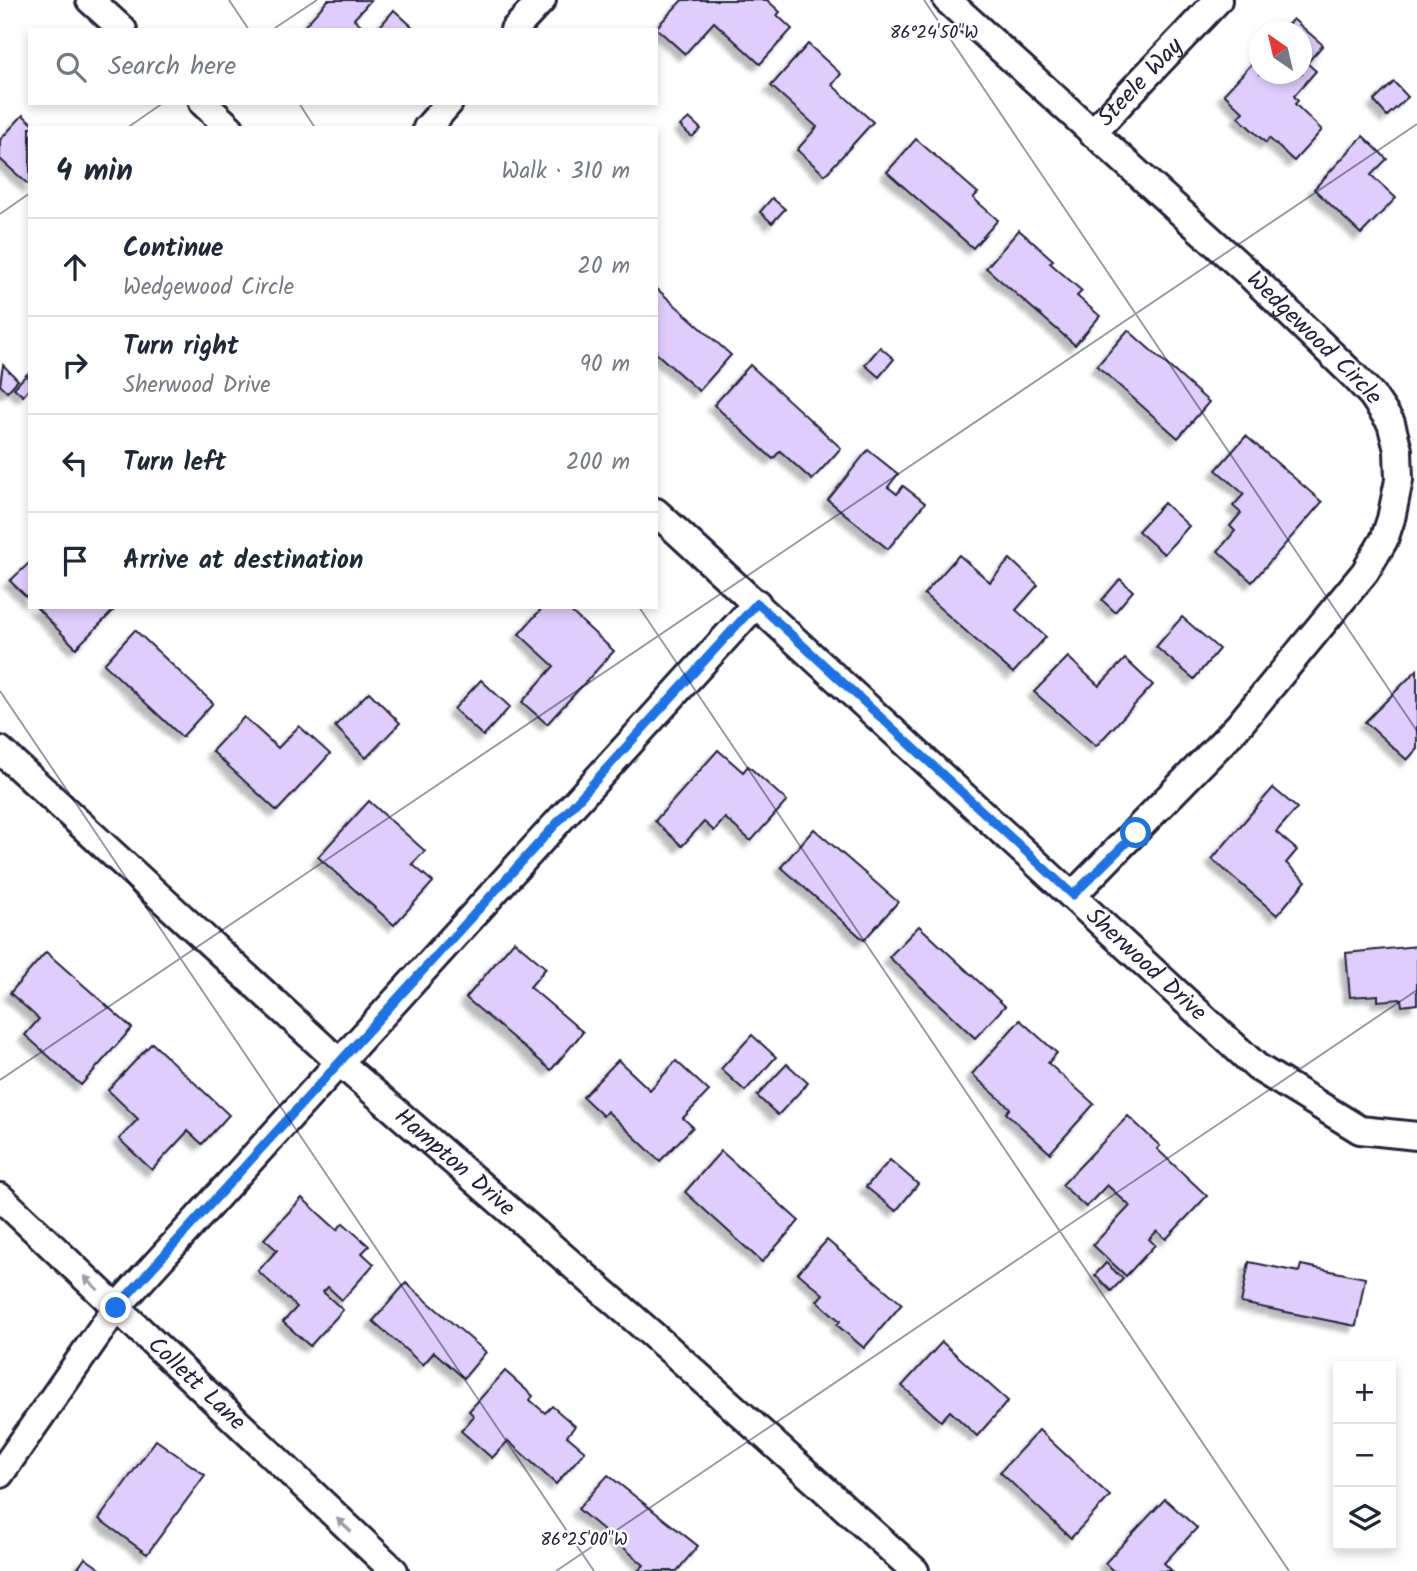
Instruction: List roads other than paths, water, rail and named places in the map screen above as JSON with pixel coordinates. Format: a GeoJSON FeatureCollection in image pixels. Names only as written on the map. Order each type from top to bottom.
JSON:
{"type":"FeatureCollection","features":[{"type":"Feature","properties":{"kind":"street"},"geometry":{"type":"LineString","coordinates":[[90,0],[121,28]]}},
{"type":"Feature","properties":{"kind":"street"},"geometry":{"type":"LineString","coordinates":[[516,28],[542,0]]}},
{"type":"Feature","properties":{"kind":"street","name":"Wedgewood Circle"},"geometry":{"type":"LineString","coordinates":[[947,0],[1251,276],[1372,395],[1394,430],[1399,480],[1384,540],[1365,572],[1239,725],[1073,895]]}},
{"type":"Feature","properties":{"kind":"street","name":"Steele Way"},"geometry":{"type":"LineString","coordinates":[[1093,134],[1218,0]]}},
{"type":"Feature","properties":{"kind":"street"},"geometry":{"type":"LineString","coordinates":[[205,105],[228,126]]}},
{"type":"Feature","properties":{"kind":"street"},"geometry":{"type":"LineString","coordinates":[[429,126],[447,105]]}},
{"type":"Feature","properties":{"kind":"street","name":"Sherwood Drive"},"geometry":{"type":"LineString","coordinates":[[658,514],[1073,895],[1218,1035],[1257,1067],[1360,1130],[1417,1136]]}},
{"type":"Feature","properties":{"kind":"street"},"geometry":{"type":"LineString","coordinates":[[0,1474],[116,1308],[338,1060],[757,603]]}},
{"type":"Feature","properties":{"kind":"street","name":"Hampton Drive"},"geometry":{"type":"LineString","coordinates":[[0,750],[338,1060],[669,1349],[915,1571]]}},
{"type":"Feature","properties":{"kind":"street","name":"Collett Lane"},"geometry":{"type":"LineString","coordinates":[[0,1198],[394,1571]]}}]}
